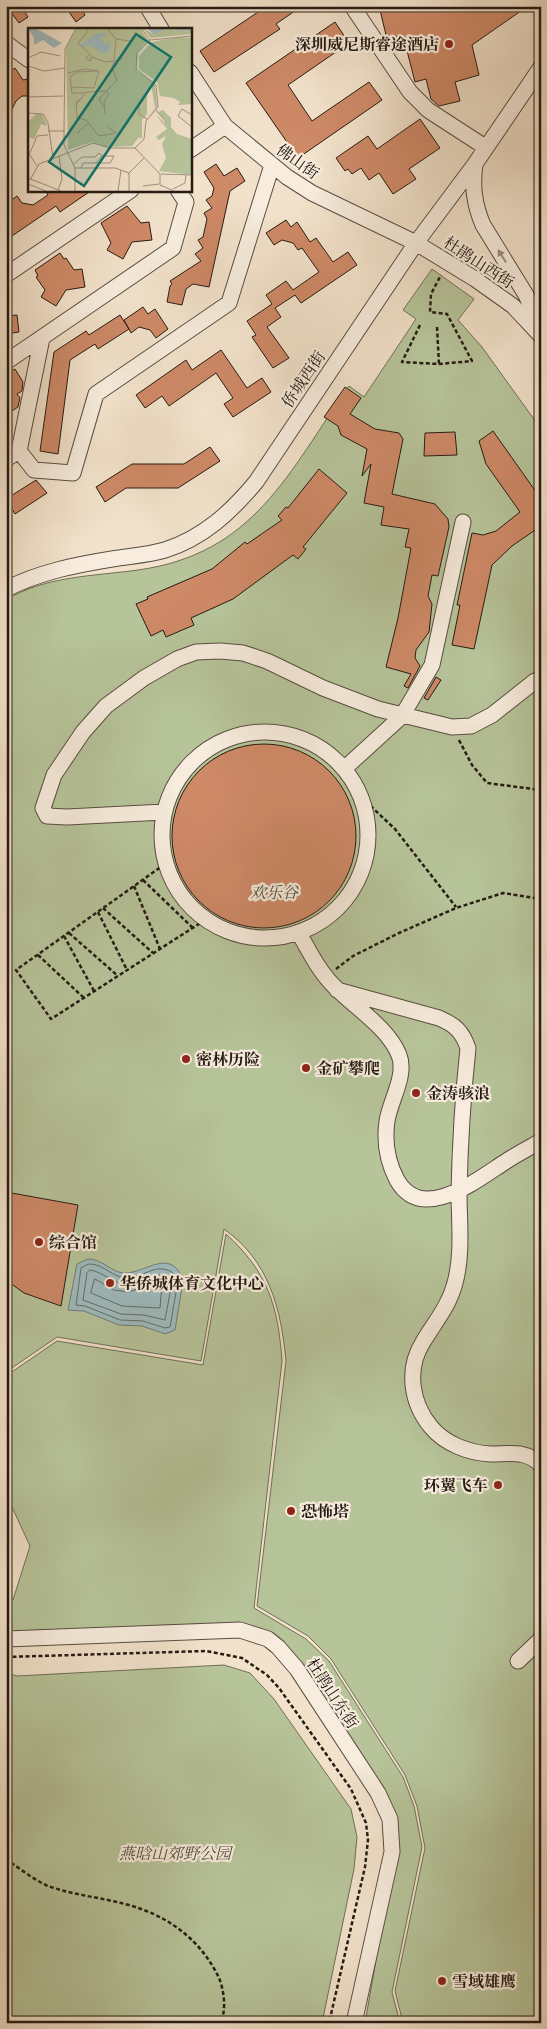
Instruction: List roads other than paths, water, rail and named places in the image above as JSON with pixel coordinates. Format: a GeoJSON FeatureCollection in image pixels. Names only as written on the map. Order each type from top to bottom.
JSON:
{"type":"FeatureCollection","features":[{"type":"Feature","properties":{"kind":"street"},"geometry":{"type":"LineString","coordinates":[[147,6],[161,28]]}},
{"type":"Feature","properties":{"kind":"street"},"geometry":{"type":"LineString","coordinates":[[352,6],[410,92],[428,110],[485,147]]}},
{"type":"Feature","properties":{"kind":"street"},"geometry":{"type":"LineString","coordinates":[[6,43],[28,59]]}},
{"type":"Feature","properties":{"kind":"street","name":"侨城西街"},"geometry":{"type":"LineString","coordinates":[[6,589],[46,572],[165,550],[188,541],[218,521],[236,506],[256,482],[416,243],[475,164],[541,67]]}},
{"type":"Feature","properties":{"kind":"street","name":"佛山街"},"geometry":{"type":"LineString","coordinates":[[191,74],[225,126],[272,165],[312,193],[416,243]]}},
{"type":"Feature","properties":{"kind":"street"},"geometry":{"type":"LineString","coordinates":[[191,149],[225,126]]}},
{"type":"Feature","properties":{"kind":"street"},"geometry":{"type":"LineString","coordinates":[[475,164],[473,190],[483,225],[534,309],[541,329]]}},
{"type":"Feature","properties":{"kind":"street"},"geometry":{"type":"LineString","coordinates":[[19,451],[34,470],[74,474],[96,394],[229,303],[272,165]]}},
{"type":"Feature","properties":{"kind":"street"},"geometry":{"type":"LineString","coordinates":[[6,275],[130,191]]}},
{"type":"Feature","properties":{"kind":"street"},"geometry":{"type":"LineString","coordinates":[[6,362],[173,248],[186,202],[179,191]]}},
{"type":"Feature","properties":{"kind":"street","name":"杜鹃山西街"},"geometry":{"type":"LineString","coordinates":[[416,243],[499,295],[524,317],[541,336]]}},
{"type":"Feature","properties":{"kind":"street"},"geometry":{"type":"LineString","coordinates":[[6,459],[19,451],[42,338]]}},
{"type":"Feature","properties":{"kind":"street"},"geometry":{"type":"LineString","coordinates":[[344,768],[402,716],[432,665],[463,522]]}},
{"type":"Feature","properties":{"kind":"street"},"geometry":{"type":"LineString","coordinates":[[164,812],[67,817],[48,816],[43,808],[54,775],[84,732],[106,706],[144,678],[177,658],[196,652],[220,651],[243,653],[267,661],[323,688],[402,716],[452,727],[471,726],[492,715],[535,681],[541,679]]}},
{"type":"Feature","properties":{"kind":"street"},"geometry":{"type":"LineString","coordinates":[[270,732],[298,737],[323,750],[344,768],[361,797],[368,829],[365,862],[351,892],[328,916],[299,933],[268,938],[237,935],[199,924],[175,886],[165,864],[161,838],[164,812],[174,785],[192,762],[214,745],[241,735],[270,732]]}},
{"type":"Feature","properties":{"kind":"street"},"geometry":{"type":"LineString","coordinates":[[299,933],[325,977],[385,1035],[399,1055],[400,1077],[387,1119],[385,1140],[391,1168],[401,1186],[410,1194],[421,1199],[437,1198],[459,1191],[541,1141]]}},
{"type":"Feature","properties":{"kind":"street"},"geometry":{"type":"LineString","coordinates":[[337,990],[439,1018],[452,1024],[463,1034],[468,1048],[459,1191],[459,1269],[449,1301],[416,1356],[413,1380],[416,1403],[432,1429],[455,1445],[479,1453],[521,1453],[536,1460],[541,1466]]}},
{"type":"Feature","properties":{"kind":"street","name":"杜鹃山东街"},"geometry":{"type":"LineString","coordinates":[[6,1639],[240,1630],[268,1639],[289,1657],[378,1793],[390,1818],[392,1852],[354,2023]]}},
{"type":"Feature","properties":{"kind":"street"},"geometry":{"type":"LineString","coordinates":[[518,1661],[541,1640]]}},
{"type":"Feature","properties":{"kind":"water"},"geometry":{"type":"Polygon","coordinates":[[[88,1259],[98,1261],[123,1273],[156,1264],[172,1265],[178,1270],[183,1281],[175,1330],[165,1334],[142,1326],[119,1325],[84,1311],[68,1310],[77,1264],[88,1259]]]}},
{"type":"Feature","properties":{"kind":"place","name":"深圳威尼斯睿途酒店"},"geometry":{"type":"Point","coordinates":[449,44]}},
{"type":"Feature","properties":{"kind":"place","name":"密林历险"},"geometry":{"type":"Point","coordinates":[186,1059]}},
{"type":"Feature","properties":{"kind":"place","name":"金矿攀爬"},"geometry":{"type":"Point","coordinates":[306,1068]}},
{"type":"Feature","properties":{"kind":"place","name":"金涛骇浪"},"geometry":{"type":"Point","coordinates":[416,1093]}},
{"type":"Feature","properties":{"kind":"place","name":"综合馆"},"geometry":{"type":"Point","coordinates":[39,1242]}},
{"type":"Feature","properties":{"kind":"place","name":"华侨城体育文化中心"},"geometry":{"type":"Point","coordinates":[110,1283]}},
{"type":"Feature","properties":{"kind":"place","name":"环翼飞车"},"geometry":{"type":"Point","coordinates":[498,1485]}},
{"type":"Feature","properties":{"kind":"place","name":"恐怖塔"},"geometry":{"type":"Point","coordinates":[291,1511]}},
{"type":"Feature","properties":{"kind":"place","name":"雪域雄鹰"},"geometry":{"type":"Point","coordinates":[442,1981]}},
{"type":"Feature","properties":{"kind":"park label","name":"欢乐谷"},"geometry":{"type":"Point","coordinates":[274,892]}},
{"type":"Feature","properties":{"kind":"park label","name":"燕晗山郊野公园"},"geometry":{"type":"Point","coordinates":[175,1853]}}]}
